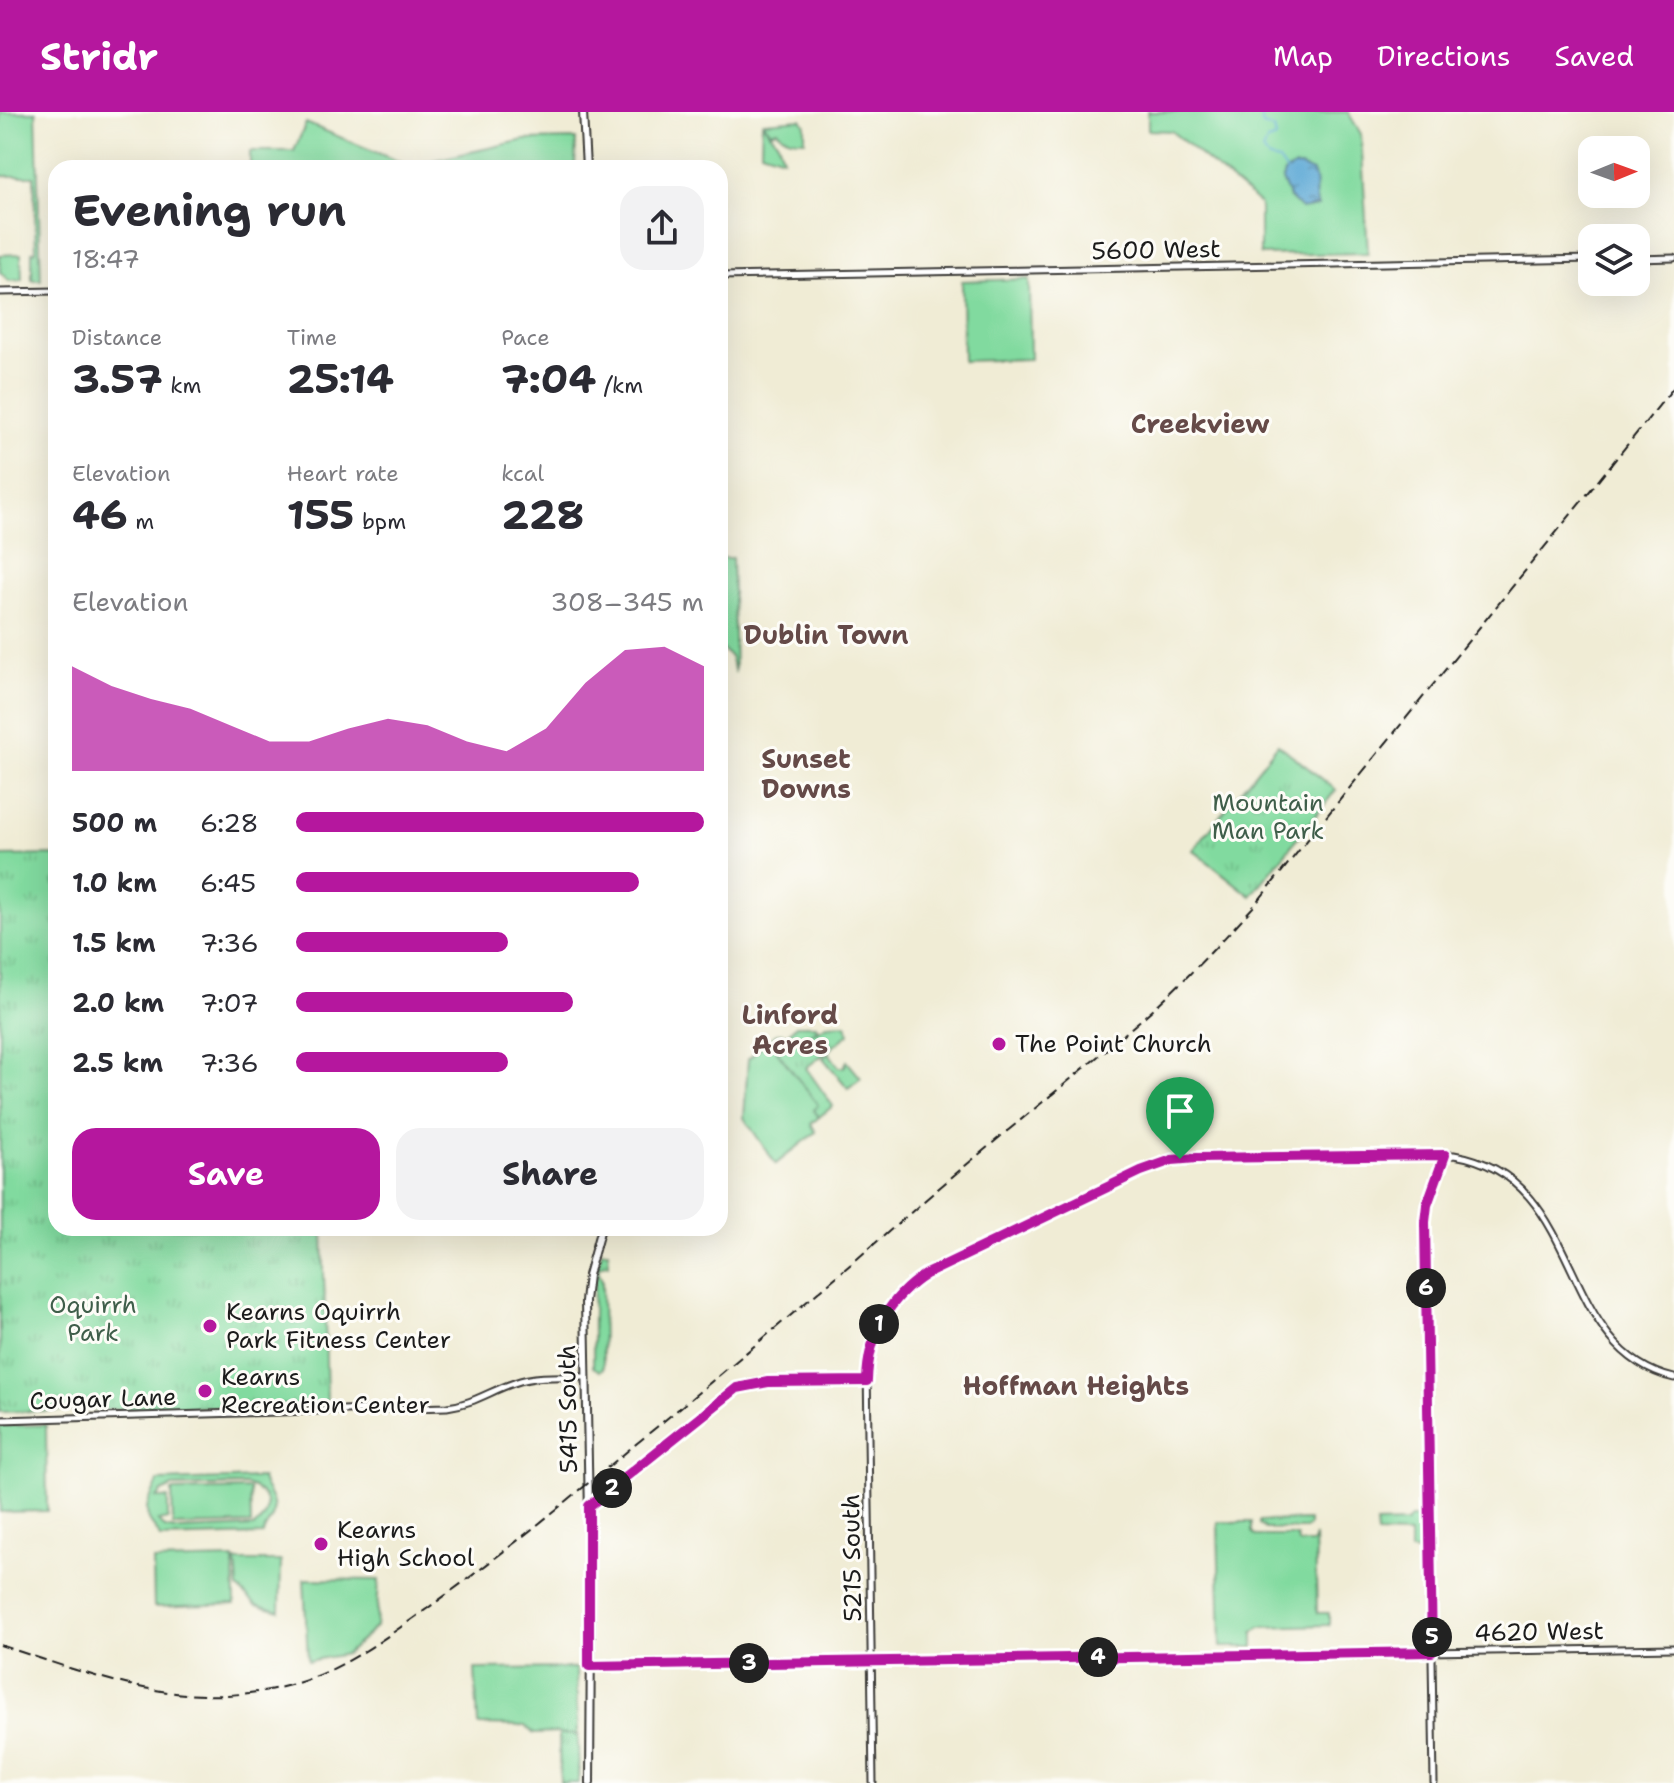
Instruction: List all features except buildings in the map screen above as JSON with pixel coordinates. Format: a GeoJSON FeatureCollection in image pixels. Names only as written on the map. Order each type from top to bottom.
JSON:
{"type":"FeatureCollection","features":[{"type":"Feature","properties":{"kind":"main road"},"geometry":{"type":"LineString","coordinates":[[583,112],[585,160]]}},
{"type":"Feature","properties":{"kind":"main road","name":"5415 South"},"geometry":{"type":"LineString","coordinates":[[590,1783],[585,1289],[599,1236]]}},
{"type":"Feature","properties":{"kind":"street"},"geometry":{"type":"LineString","coordinates":[[1650,259],[1674,258]]}},
{"type":"Feature","properties":{"kind":"street","name":"5600 West"},"geometry":{"type":"LineString","coordinates":[[728,276],[1578,259]]}},
{"type":"Feature","properties":{"kind":"street"},"geometry":{"type":"LineString","coordinates":[[0,292],[48,291]]}},
{"type":"Feature","properties":{"kind":"street"},"geometry":{"type":"LineString","coordinates":[[1434,1783],[1425,1222],[1427,1205],[1445,1155]]}},
{"type":"Feature","properties":{"kind":"street","name":"5215 South"},"geometry":{"type":"LineString","coordinates":[[873,1783],[869,1358],[879,1325],[895,1301],[919,1278],[1152,1166],[1197,1158],[1445,1155],[1484,1163],[1521,1187],[1542,1212],[1606,1333],[1637,1361],[1674,1378]]}},
{"type":"Feature","properties":{"kind":"street","name":"Cougar Lane"},"geometry":{"type":"LineString","coordinates":[[0,1420],[447,1407],[474,1402],[526,1379],[585,1377]]}},
{"type":"Feature","properties":{"kind":"street"},"geometry":{"type":"LineString","coordinates":[[589,1506],[737,1388],[757,1383],[867,1381]]}},
{"type":"Feature","properties":{"kind":"street","name":"4620 West"},"geometry":{"type":"LineString","coordinates":[[589,1666],[1674,1648]]}},
{"type":"Feature","properties":{"kind":"green space"},"geometry":{"type":"Polygon","coordinates":[[[0,112],[36,112],[41,280],[32,280],[32,252],[36,251],[34,176],[0,176],[0,112]]]}},
{"type":"Feature","properties":{"kind":"green space"},"geometry":{"type":"Polygon","coordinates":[[[1148,112],[1348,112],[1361,134],[1368,253],[1260,255],[1260,204],[1171,131],[1148,130],[1148,112]]]}},
{"type":"Feature","properties":{"kind":"green space"},"geometry":{"type":"Polygon","coordinates":[[[801,119],[805,124],[805,140],[789,138],[777,130],[771,132],[763,122],[801,119]]]}},
{"type":"Feature","properties":{"kind":"green space"},"geometry":{"type":"Polygon","coordinates":[[[306,123],[395,160],[250,160],[250,151],[294,151],[306,123]]]}},
{"type":"Feature","properties":{"kind":"green space"},"geometry":{"type":"Polygon","coordinates":[[[762,123],[778,142],[783,158],[761,151],[762,123]]]}},
{"type":"Feature","properties":{"kind":"green space"},"geometry":{"type":"Polygon","coordinates":[[[576,139],[575,160],[436,160],[524,140],[576,139]]]}},
{"type":"Feature","properties":{"kind":"green space"},"geometry":{"type":"Polygon","coordinates":[[[21,254],[22,280],[9,281],[0,272],[0,255],[21,254]]]}},
{"type":"Feature","properties":{"kind":"green space"},"geometry":{"type":"Polygon","coordinates":[[[1029,279],[1030,359],[963,361],[962,281],[1029,279]]]}},
{"type":"Feature","properties":{"kind":"green space"},"geometry":{"type":"Polygon","coordinates":[[[728,558],[732,558],[735,673],[730,657],[728,558]]]}},
{"type":"Feature","properties":{"kind":"green space","name":"Mountain Man Park"},"geometry":{"type":"Polygon","coordinates":[[[1278,744],[1336,790],[1251,896],[1193,850],[1278,744]]]}},
{"type":"Feature","properties":{"kind":"green space","name":"Oquirrh Park"},"geometry":{"type":"Polygon","coordinates":[[[48,855],[48,1236],[323,1236],[327,1404],[0,1412],[0,856],[48,855]]]}},
{"type":"Feature","properties":{"kind":"green space"},"geometry":{"type":"Polygon","coordinates":[[[846,1024],[849,1034],[806,1068],[833,1106],[819,1117],[814,1110],[818,1105],[777,1051],[827,1025],[846,1024]]]}},
{"type":"Feature","properties":{"kind":"green space"},"geometry":{"type":"Polygon","coordinates":[[[796,1025],[816,1025],[818,1029],[777,1051],[819,1105],[814,1110],[819,1117],[811,1124],[816,1132],[776,1164],[744,1118],[748,1059],[778,1033],[788,1034],[796,1025]]]}},
{"type":"Feature","properties":{"kind":"green space"},"geometry":{"type":"Polygon","coordinates":[[[829,1053],[839,1067],[844,1067],[847,1061],[861,1078],[848,1088],[823,1058],[829,1053]]]}},
{"type":"Feature","properties":{"kind":"green space"},"geometry":{"type":"Polygon","coordinates":[[[602,1251],[608,1251],[609,1264],[602,1265],[598,1270],[602,1280],[603,1368],[600,1371],[593,1367],[593,1309],[595,1281],[602,1251]]]}},
{"type":"Feature","properties":{"kind":"green space"},"geometry":{"type":"Polygon","coordinates":[[[46,1425],[47,1511],[0,1512],[0,1426],[46,1425]]]}},
{"type":"Feature","properties":{"kind":"green space"},"geometry":{"type":"Polygon","coordinates":[[[262,1478],[272,1500],[272,1517],[263,1535],[160,1538],[147,1514],[158,1481],[262,1478]],[[245,1485],[172,1487],[157,1498],[168,1498],[168,1519],[158,1521],[165,1528],[176,1530],[254,1527],[264,1515],[266,1503],[264,1497],[245,1485]]]}},
{"type":"Feature","properties":{"kind":"green space"},"geometry":{"type":"Polygon","coordinates":[[[250,1489],[251,1524],[173,1526],[172,1491],[250,1489]]]}},
{"type":"Feature","properties":{"kind":"green space"},"geometry":{"type":"Polygon","coordinates":[[[1410,1518],[1423,1521],[1424,1552],[1410,1551],[1410,1535],[1377,1534],[1376,1524],[1406,1523],[1410,1518]]]}},
{"type":"Feature","properties":{"kind":"green space"},"geometry":{"type":"Polygon","coordinates":[[[1309,1520],[1309,1526],[1305,1529],[1265,1529],[1259,1524],[1259,1521],[1309,1520]]]}},
{"type":"Feature","properties":{"kind":"green space"},"geometry":{"type":"Polygon","coordinates":[[[1218,1522],[1252,1522],[1252,1532],[1256,1536],[1297,1536],[1298,1543],[1313,1543],[1315,1536],[1317,1613],[1329,1613],[1329,1625],[1260,1627],[1254,1632],[1254,1647],[1221,1647],[1218,1522]]]}},
{"type":"Feature","properties":{"kind":"green space"},"geometry":{"type":"Polygon","coordinates":[[[234,1559],[235,1604],[154,1607],[153,1561],[234,1559]]]}},
{"type":"Feature","properties":{"kind":"green space"},"geometry":{"type":"Polygon","coordinates":[[[236,1561],[281,1561],[280,1611],[256,1605],[238,1588],[236,1561]]]}},
{"type":"Feature","properties":{"kind":"green space"},"geometry":{"type":"Polygon","coordinates":[[[304,1579],[379,1580],[376,1627],[346,1654],[308,1661],[304,1579]]]}},
{"type":"Feature","properties":{"kind":"green space"},"geometry":{"type":"Polygon","coordinates":[[[576,1668],[579,1777],[560,1777],[559,1733],[534,1734],[525,1726],[478,1725],[475,1669],[576,1668]]]}},
{"type":"Feature","properties":{"kind":"green space"},"geometry":{"type":"Polygon","coordinates":[[[559,1734],[578,1734],[578,1783],[560,1783],[559,1734]]]}},
{"type":"Feature","properties":{"kind":"water"},"geometry":{"type":"Polygon","coordinates":[[[1294,167],[1313,172],[1318,206],[1301,209],[1289,197],[1282,180],[1284,173],[1294,167]]]}},
{"type":"Feature","properties":{"kind":"waterway"},"geometry":{"type":"LineString","coordinates":[[1259,112],[1263,125],[1274,129],[1276,138],[1267,141],[1263,151],[1269,159],[1279,161],[1287,172]]}},
{"type":"Feature","properties":{"kind":"railway"},"geometry":{"type":"LineString","coordinates":[[0,1645],[109,1680],[145,1688],[181,1694],[255,1692],[294,1684],[330,1670],[364,1652],[465,1581],[754,1346],[957,1172],[1119,1039],[1187,976],[1254,906],[1674,387]]}},
{"type":"Feature","properties":{"kind":"place","name":"The Point Church"},"geometry":{"type":"Point","coordinates":[999,1044]}},
{"type":"Feature","properties":{"kind":"place","name":"Kearns Oquirrh Park Fitness Center"},"geometry":{"type":"Point","coordinates":[210,1326]}},
{"type":"Feature","properties":{"kind":"place","name":"Kearns Recreation Center"},"geometry":{"type":"Point","coordinates":[205,1391]}},
{"type":"Feature","properties":{"kind":"place","name":"Kearns High School"},"geometry":{"type":"Point","coordinates":[321,1544]}},
{"type":"Feature","properties":{"kind":"district","name":"Creekview"},"geometry":{"type":"Point","coordinates":[1200,424]}},
{"type":"Feature","properties":{"kind":"district","name":"Dublin Town"},"geometry":{"type":"Point","coordinates":[826,635]}},
{"type":"Feature","properties":{"kind":"district","name":"Sunset Downs"},"geometry":{"type":"Point","coordinates":[806,774]}},
{"type":"Feature","properties":{"kind":"district","name":"Linford Acres"},"geometry":{"type":"Point","coordinates":[790,1030]}},
{"type":"Feature","properties":{"kind":"district","name":"Hoffman Heights"},"geometry":{"type":"Point","coordinates":[1076,1386]}},
{"type":"Feature","properties":{"kind":"route"},"geometry":{"type":"LineString","coordinates":[[1445,1155],[1427,1205],[1425,1222],[1432,1652],[589,1666],[589,1506],[737,1388],[768,1382],[867,1381],[873,1339],[879,1325],[905,1289],[919,1278],[1141,1171],[1180,1159],[1445,1155]]}}]}
